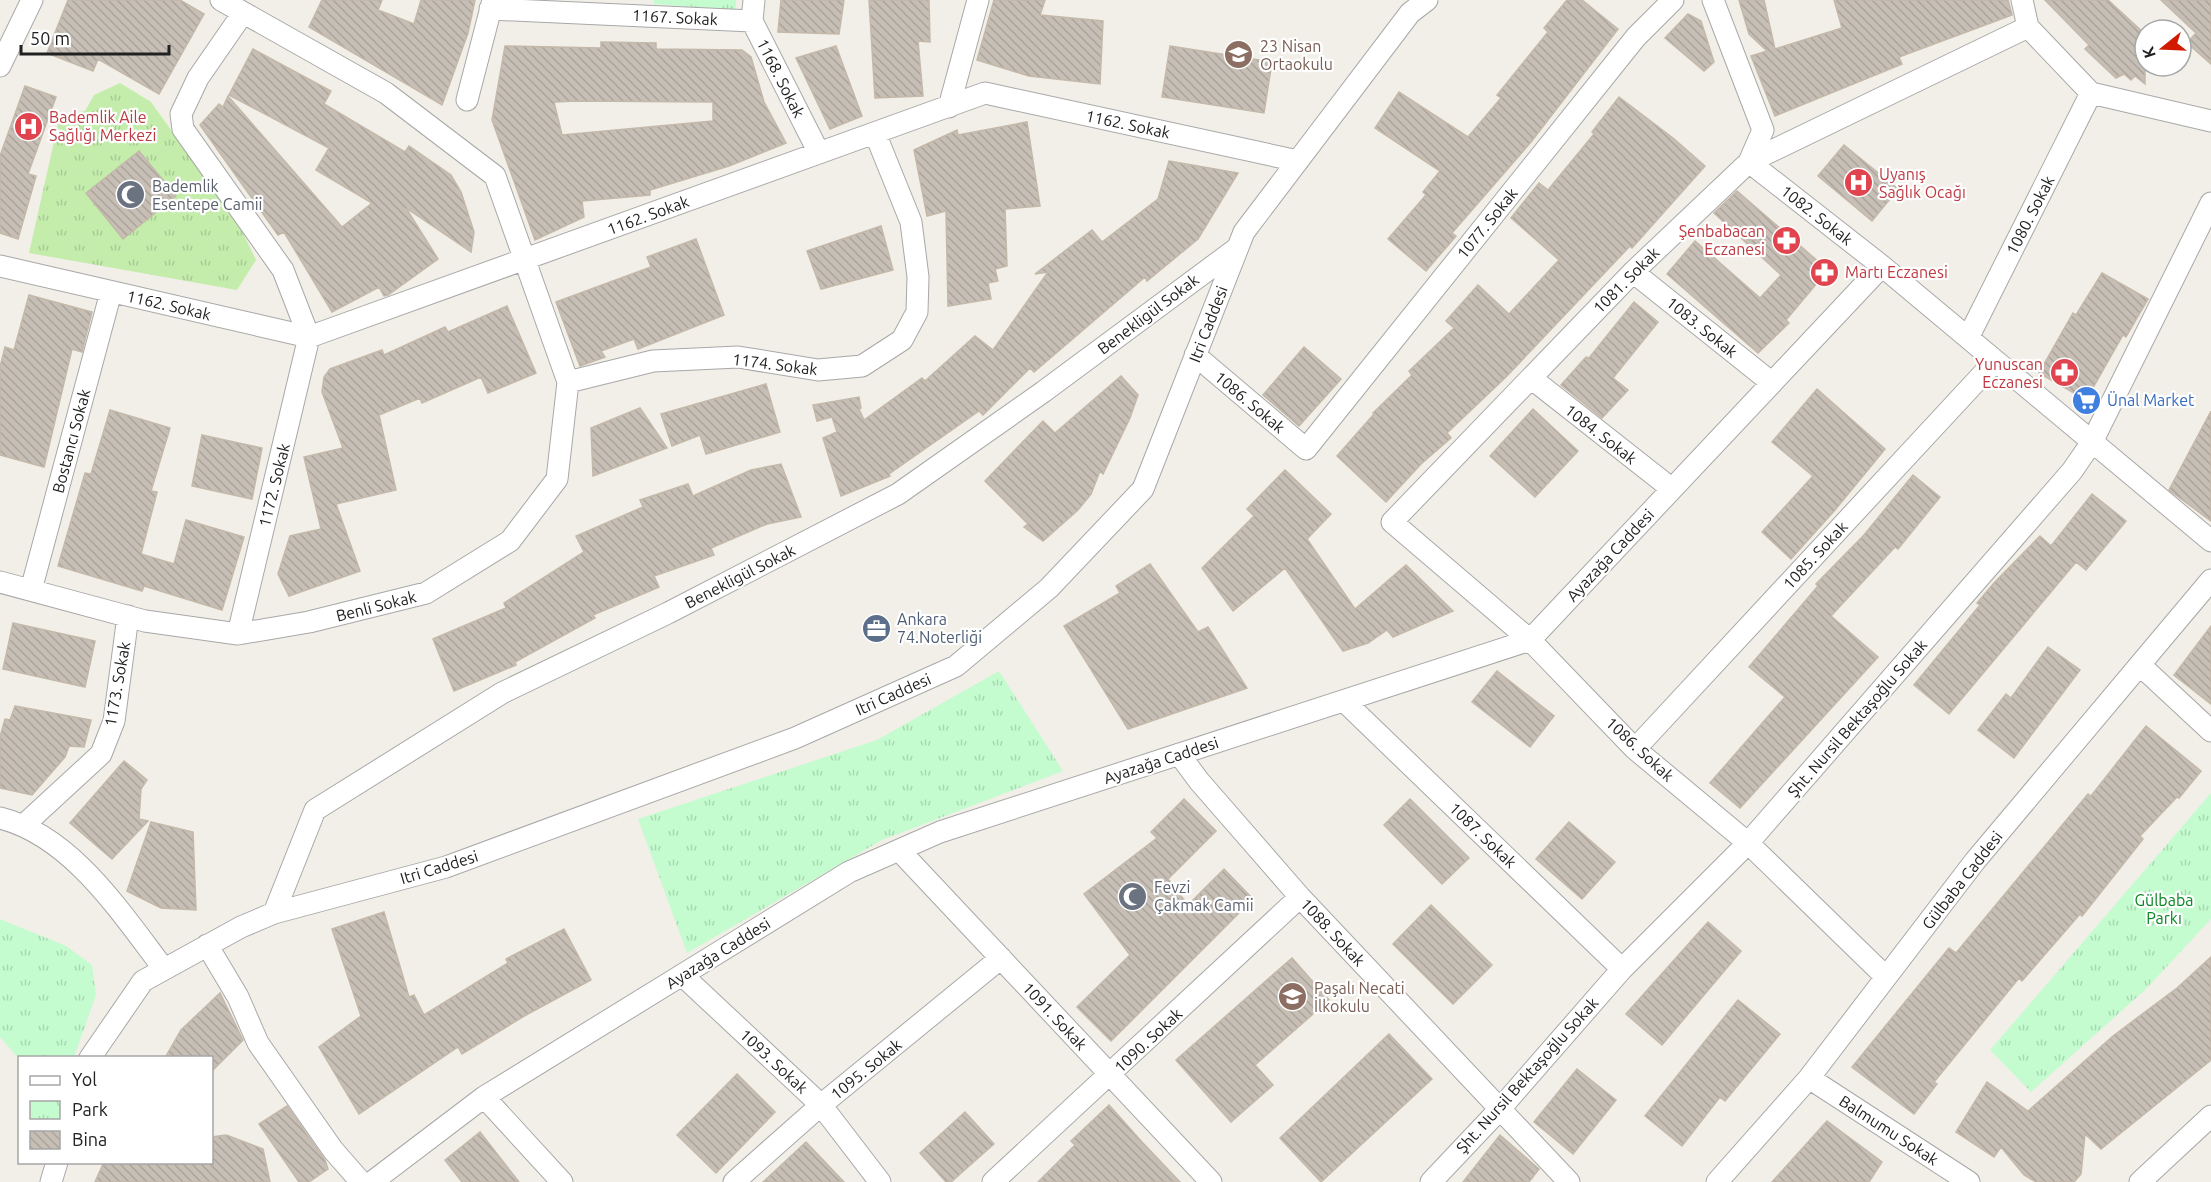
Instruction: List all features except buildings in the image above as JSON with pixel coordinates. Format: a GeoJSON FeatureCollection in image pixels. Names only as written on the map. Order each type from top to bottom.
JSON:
{"type":"FeatureCollection","features":[{"type":"Feature","properties":{"kind":"street"},"geometry":{"type":"LineString","coordinates":[[0,66],[32,0]]}},
{"type":"Feature","properties":{"kind":"street","name":"Benli Sokak"},"geometry":{"type":"LineString","coordinates":[[0,582],[128,616],[238,634],[309,622],[426,594],[510,541],[557,479],[568,382],[495,176],[386,93],[221,0]]}},
{"type":"Feature","properties":{"kind":"street"},"geometry":{"type":"LineString","coordinates":[[949,107],[978,0]]}},
{"type":"Feature","properties":{"kind":"street","name":"Itri Caddesi"},"geometry":{"type":"LineString","coordinates":[[91,1056],[143,981],[207,945],[274,913],[458,863],[795,738],[956,666],[1049,588],[1143,489],[1244,231],[1410,13],[1427,0]]}},
{"type":"Feature","properties":{"kind":"street","name":"1077. Sokak"},"geometry":{"type":"LineString","coordinates":[[1305,449],[1636,37],[1673,0]]}},
{"type":"Feature","properties":{"kind":"street"},"geometry":{"type":"LineString","coordinates":[[1713,0],[1763,130],[1749,162]]}},
{"type":"Feature","properties":{"kind":"street"},"geometry":{"type":"LineString","coordinates":[[2022,0],[2028,27],[2091,93],[2211,121]]}},
{"type":"Feature","properties":{"kind":"street"},"geometry":{"type":"LineString","coordinates":[[467,100],[491,4]]}},
{"type":"Feature","properties":{"kind":"street","name":"1167. Sokak"},"geometry":{"type":"LineString","coordinates":[[491,4],[753,10]]}},
{"type":"Feature","properties":{"kind":"street","name":"1168. Sokak"},"geometry":{"type":"LineString","coordinates":[[753,10],[819,153]]}},
{"type":"Feature","properties":{"kind":"street"},"geometry":{"type":"LineString","coordinates":[[243,13],[198,78],[181,114],[183,129],[283,270],[309,337]]}},
{"type":"Feature","properties":{"kind":"street","name":"1081. Sokak"},"geometry":{"type":"LineString","coordinates":[[1392,522],[1633,272],[1749,162],[2028,27]]}},
{"type":"Feature","properties":{"kind":"street","name":"1162. Sokak"},"geometry":{"type":"LineString","coordinates":[[0,267],[309,337],[985,93],[1298,160]]}},
{"type":"Feature","properties":{"kind":"street","name":"1080. Sokak"},"geometry":{"type":"LineString","coordinates":[[1968,338],[2091,93]]}},
{"type":"Feature","properties":{"kind":"street","name":"1174. Sokak"},"geometry":{"type":"LineString","coordinates":[[568,382],[653,361],[738,357],[818,370],[862,366],[902,340],[917,312],[918,276],[911,222],[875,133]]}},
{"type":"Feature","properties":{"kind":"street","name":"1082. Sokak"},"geometry":{"type":"LineString","coordinates":[[1749,162],[1882,266],[2211,541]]}},
{"type":"Feature","properties":{"kind":"street","name":"Şht. Nursil Bektaşoğlu Sokak"},"geometry":{"type":"LineString","coordinates":[[1431,1182],[1499,1110],[1622,969],[1748,843],[2072,471],[2092,442],[2211,203]]}},
{"type":"Feature","properties":{"kind":"street","name":"Benekligül Sokak"},"geometry":{"type":"LineString","coordinates":[[274,913],[315,810],[502,693],[668,613],[898,494],[1043,392],[1237,249]]}},
{"type":"Feature","properties":{"kind":"street","name":"Ayazağa Caddesi"},"geometry":{"type":"LineString","coordinates":[[372,1182],[484,1097],[849,872],[940,832],[1530,640],[1882,266]]}},
{"type":"Feature","properties":{"kind":"street","name":"1083. Sokak"},"geometry":{"type":"LineString","coordinates":[[1633,272],[1772,383]]}},
{"type":"Feature","properties":{"kind":"street","name":"Bostancı Sokak"},"geometry":{"type":"LineString","coordinates":[[31,590],[111,292]]}},
{"type":"Feature","properties":{"kind":"street","name":"1172. Sokak"},"geometry":{"type":"LineString","coordinates":[[238,634],[309,337]]}},
{"type":"Feature","properties":{"kind":"street","name":"1086. Sokak"},"geometry":{"type":"LineString","coordinates":[[1196,355],[1305,449]]}},
{"type":"Feature","properties":{"kind":"street","name":"1085. Sokak"},"geometry":{"type":"LineString","coordinates":[[1635,749],[1995,361]]}},
{"type":"Feature","properties":{"kind":"street","name":"1084. Sokak"},"geometry":{"type":"LineString","coordinates":[[1531,378],[1672,489]]}},
{"type":"Feature","properties":{"kind":"street","name":"1086. Sokak"},"geometry":{"type":"LineString","coordinates":[[1392,522],[1530,640],[1635,749],[1748,843],[1886,977]]}},
{"type":"Feature","properties":{"kind":"street","name":"Gülbaba Caddesi"},"geometry":{"type":"LineString","coordinates":[[1717,1182],[1809,1078],[1976,861],[2211,580]]}},
{"type":"Feature","properties":{"kind":"street","name":"1173. Sokak"},"geometry":{"type":"LineString","coordinates":[[25,824],[101,754],[114,721],[128,616]]}},
{"type":"Feature","properties":{"kind":"street"},"geometry":{"type":"LineString","coordinates":[[2140,665],[2211,731]]}},
{"type":"Feature","properties":{"kind":"street","name":"1087. Sokak"},"geometry":{"type":"LineString","coordinates":[[1344,701],[1622,969]]}},
{"type":"Feature","properties":{"kind":"street","name":"1088. Sokak"},"geometry":{"type":"LineString","coordinates":[[1179,754],[1199,781],[1300,897],[1569,1182]]}},
{"type":"Feature","properties":{"kind":"street"},"geometry":{"type":"LineString","coordinates":[[0,818],[25,824],[92,877],[164,969]]}},
{"type":"Feature","properties":{"kind":"street","name":"1091. Sokak"},"geometry":{"type":"LineString","coordinates":[[899,850],[1211,1182]]}},
{"type":"Feature","properties":{"kind":"street","name":"1090. Sokak"},"geometry":{"type":"LineString","coordinates":[[993,1182],[1111,1075],[1300,897]]}},
{"type":"Feature","properties":{"kind":"street"},"geometry":{"type":"LineString","coordinates":[[207,945],[238,997],[258,1043],[333,1150],[361,1182]]}},
{"type":"Feature","properties":{"kind":"street","name":"1095. Sokak"},"geometry":{"type":"LineString","coordinates":[[734,1182],[821,1105],[1001,958]]}},
{"type":"Feature","properties":{"kind":"street","name":"1093. Sokak"},"geometry":{"type":"LineString","coordinates":[[682,975],[821,1105],[880,1182]]}},
{"type":"Feature","properties":{"kind":"street","name":"Balmumu Sokak"},"geometry":{"type":"LineString","coordinates":[[1809,1078],[1969,1182]]}},
{"type":"Feature","properties":{"kind":"street"},"geometry":{"type":"LineString","coordinates":[[484,1097],[562,1182]]}},
{"type":"Feature","properties":{"kind":"street"},"geometry":{"type":"LineString","coordinates":[[2140,1182],[2211,1116]]}},
{"type":"Feature","properties":{"kind":"street"},"geometry":{"type":"LineString","coordinates":[[51,1182],[56,1164]]}},
{"type":"Feature","properties":{"kind":"green space"},"geometry":{"type":"Polygon","coordinates":[[[654,0],[736,0],[736,10],[654,4],[654,0]]]}},
{"type":"Feature","properties":{"kind":"green space"},"geometry":{"type":"Polygon","coordinates":[[[120,83],[151,102],[239,225],[256,260],[237,290],[29,253],[60,115],[85,111],[94,95],[120,83]]]}},
{"type":"Feature","properties":{"kind":"green space"},"geometry":{"type":"Polygon","coordinates":[[[999,671],[1063,771],[882,840],[687,953],[638,819],[877,740],[999,671]]]}},
{"type":"Feature","properties":{"kind":"green space","name":"Gülbaba Parkı"},"geometry":{"type":"Polygon","coordinates":[[[2211,793],[2211,919],[2145,990],[2031,1092],[1990,1050],[2211,793]]]}},
{"type":"Feature","properties":{"kind":"green space"},"geometry":{"type":"Polygon","coordinates":[[[0,919],[66,946],[92,965],[96,995],[74,1056],[18,1056],[18,1058],[0,1037],[0,919]]]}},
{"type":"Feature","properties":{"kind":"place","name":"23 Nisan Ortaokulu"},"geometry":{"type":"Point","coordinates":[1239,55]}},
{"type":"Feature","properties":{"kind":"place","name":"Bademlik Aile Sağlığı Merkezi"},"geometry":{"type":"Point","coordinates":[28,126]}},
{"type":"Feature","properties":{"kind":"place","name":"Uyanış Sağlık Ocağı"},"geometry":{"type":"Point","coordinates":[1858,183]}},
{"type":"Feature","properties":{"kind":"place","name":"Bademlik Esentepe Camii"},"geometry":{"type":"Point","coordinates":[131,195]}},
{"type":"Feature","properties":{"kind":"place","name":"Şenbabacan Eczanesi"},"geometry":{"type":"Point","coordinates":[1786,240]}},
{"type":"Feature","properties":{"kind":"place","name":"Martı Eczanesi"},"geometry":{"type":"Point","coordinates":[1824,272]}},
{"type":"Feature","properties":{"kind":"place","name":"Yunuscan Eczanesi"},"geometry":{"type":"Point","coordinates":[2064,373]}},
{"type":"Feature","properties":{"kind":"place","name":"Ünal Market"},"geometry":{"type":"Point","coordinates":[2086,400]}},
{"type":"Feature","properties":{"kind":"place","name":"Ankara 74.Noterliği"},"geometry":{"type":"Point","coordinates":[876,628]}},
{"type":"Feature","properties":{"kind":"place","name":"Fevzi Çakmak Camii"},"geometry":{"type":"Point","coordinates":[1133,896]}},
{"type":"Feature","properties":{"kind":"place","name":"Paşalı Necati İlkokulu"},"geometry":{"type":"Point","coordinates":[1293,997]}}]}
